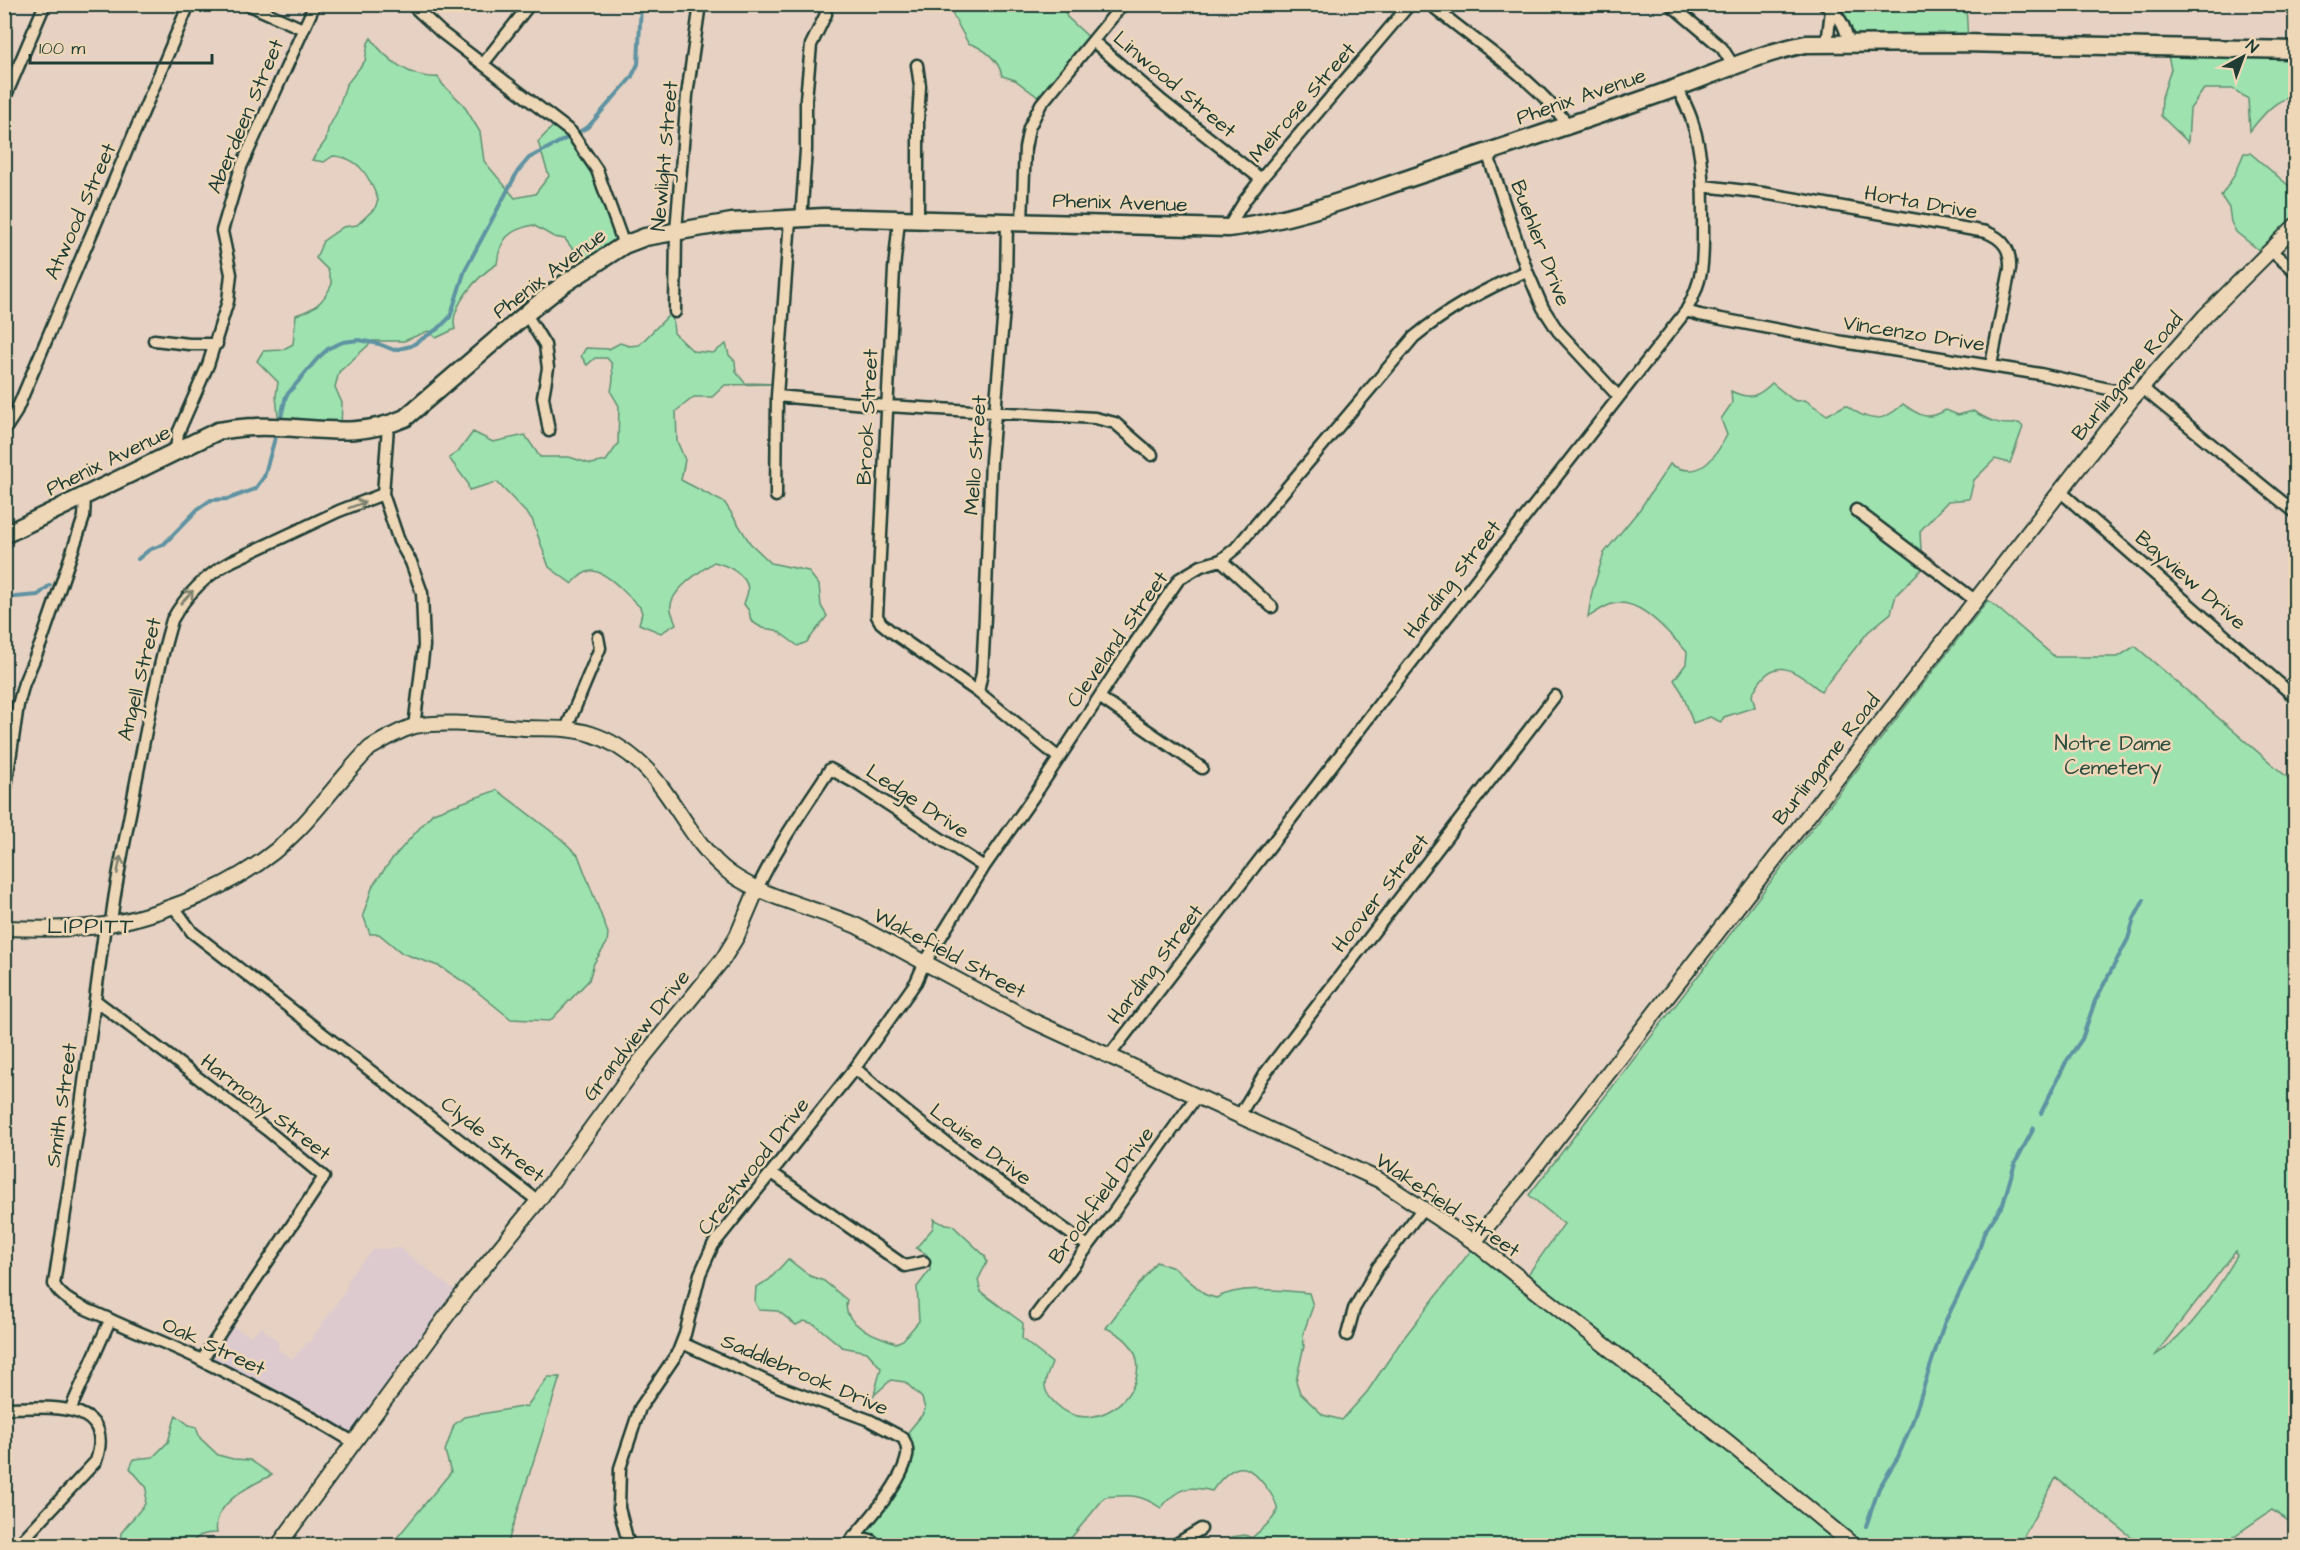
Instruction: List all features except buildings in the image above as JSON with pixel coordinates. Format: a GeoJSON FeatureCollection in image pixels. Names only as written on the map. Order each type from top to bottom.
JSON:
{"type":"FeatureCollection","features":[{"type":"Feature","properties":{"kind":"main road","name":"Phenix Avenue"},"geometry":{"type":"LineString","coordinates":[[4,535],[218,431],[256,427],[354,432],[388,426],[405,418],[526,314],[593,264],[624,245],[645,237],[732,222],[824,217],[1228,228],[1255,225],[1304,212],[1568,125],[1733,65],[1806,44],[1962,43],[2295,50]]}},
{"type":"Feature","properties":{"kind":"street"},"geometry":{"type":"LineString","coordinates":[[4,100],[45,4]]}},
{"type":"Feature","properties":{"kind":"street","name":"Atwood Street"},"geometry":{"type":"LineString","coordinates":[[4,431],[15,414],[189,4]]}},
{"type":"Feature","properties":{"kind":"street"},"geometry":{"type":"LineString","coordinates":[[247,4],[303,29]]}},
{"type":"Feature","properties":{"kind":"street","name":"Aberdeen Street"},"geometry":{"type":"LineString","coordinates":[[176,450],[177,433],[217,344],[228,301],[231,274],[222,231],[226,213],[241,167],[315,4]]}},
{"type":"Feature","properties":{"kind":"street"},"geometry":{"type":"LineString","coordinates":[[411,4],[441,32],[544,111],[577,140],[597,170],[624,245]]}},
{"type":"Feature","properties":{"kind":"street"},"geometry":{"type":"LineString","coordinates":[[483,64],[530,4]]}},
{"type":"Feature","properties":{"kind":"street","name":"Newlight Street"},"geometry":{"type":"LineString","coordinates":[[675,312],[676,231],[687,95],[700,4]]}},
{"type":"Feature","properties":{"kind":"street","name":"Mello Street"},"geometry":{"type":"LineString","coordinates":[[978,692],[982,673],[990,534],[991,460],[997,412],[1006,285],[1029,128],[1041,105],[1123,4]]}},
{"type":"Feature","properties":{"kind":"street","name":"Melrose Street"},"geometry":{"type":"LineString","coordinates":[[1228,228],[1245,200],[1261,180],[1410,4]]}},
{"type":"Feature","properties":{"kind":"street"},"geometry":{"type":"LineString","coordinates":[[1430,4],[1533,86],[1557,110],[1568,125]]}},
{"type":"Feature","properties":{"kind":"street"},"geometry":{"type":"LineString","coordinates":[[1670,4],[1722,48],[1733,65]]}},
{"type":"Feature","properties":{"kind":"street"},"geometry":{"type":"LineString","coordinates":[[1828,7],[1844,23],[1850,44]]}},
{"type":"Feature","properties":{"kind":"street"},"geometry":{"type":"LineString","coordinates":[[1827,44],[1828,7]]}},
{"type":"Feature","properties":{"kind":"street"},"geometry":{"type":"LineString","coordinates":[[776,496],[777,396],[795,220],[806,150],[806,99],[810,45],[826,14]]}},
{"type":"Feature","properties":{"kind":"street","name":"Linwood Street"},"geometry":{"type":"LineString","coordinates":[[1093,41],[1261,180]]}},
{"type":"Feature","properties":{"kind":"street"},"geometry":{"type":"LineString","coordinates":[[917,65],[920,86],[918,220]]}},
{"type":"Feature","properties":{"kind":"street","name":"Harding Street"},"geometry":{"type":"LineString","coordinates":[[1109,1056],[1686,310],[1695,295],[1702,274],[1704,186],[1699,146],[1692,119],[1677,87]]}},
{"type":"Feature","properties":{"kind":"street","name":"Buehler Drive"},"geometry":{"type":"LineString","coordinates":[[1486,152],[1527,271],[1550,321],[1579,356],[1618,396]]}},
{"type":"Feature","properties":{"kind":"street","name":"Horta Drive"},"geometry":{"type":"LineString","coordinates":[[1704,186],[1763,193],[1986,232],[1996,236],[2005,245],[2010,255],[2010,269],[1991,365]]}},
{"type":"Feature","properties":{"kind":"street","name":"Brook Street"},"geometry":{"type":"LineString","coordinates":[[899,220],[894,269],[877,616],[880,623],[978,692]]}},
{"type":"Feature","properties":{"kind":"street","name":"Burlingame Road"},"geometry":{"type":"LineString","coordinates":[[1474,1242],[1521,1185],[2139,391],[2216,304],[2295,225]]}},
{"type":"Feature","properties":{"kind":"street"},"geometry":{"type":"LineString","coordinates":[[2270,250],[2295,272]]}},
{"type":"Feature","properties":{"kind":"street","name":"Cleveland Street"},"geometry":{"type":"LineString","coordinates":[[924,964],[984,867],[1179,579],[1201,566],[1221,560],[1236,548],[1414,337],[1431,322],[1461,304],[1527,271]]}},
{"type":"Feature","properties":{"kind":"street","name":"Vincenzo Drive"},"geometry":{"type":"LineString","coordinates":[[1686,310],[1700,315],[1832,340],[2139,391]]}},
{"type":"Feature","properties":{"kind":"street"},"geometry":{"type":"LineString","coordinates":[[526,314],[545,345],[548,368],[543,397],[549,431]]}},
{"type":"Feature","properties":{"kind":"street"},"geometry":{"type":"LineString","coordinates":[[154,340],[217,344]]}},
{"type":"Feature","properties":{"kind":"street"},"geometry":{"type":"LineString","coordinates":[[2139,391],[2295,513]]}},
{"type":"Feature","properties":{"kind":"street"},"geometry":{"type":"LineString","coordinates":[[777,396],[887,406],[1108,420],[1115,423],[1152,455]]}},
{"type":"Feature","properties":{"kind":"street"},"geometry":{"type":"LineString","coordinates":[[388,426],[383,494],[399,541],[411,562],[422,593],[424,646],[414,727]]}},
{"type":"Feature","properties":{"kind":"street","name":"Bayview Drive"},"geometry":{"type":"LineString","coordinates":[[2061,492],[2295,698]]}},
{"type":"Feature","properties":{"kind":"street","name":"Angell Street"},"geometry":{"type":"LineString","coordinates":[[108,924],[143,741],[165,642],[180,605],[214,571],[339,511],[383,494]]}},
{"type":"Feature","properties":{"kind":"street"},"geometry":{"type":"LineString","coordinates":[[4,800],[18,705],[84,517],[85,496]]}},
{"type":"Feature","properties":{"kind":"street"},"geometry":{"type":"LineString","coordinates":[[1856,510],[1976,601]]}},
{"type":"Feature","properties":{"kind":"street"},"geometry":{"type":"LineString","coordinates":[[1221,560],[1272,607]]}},
{"type":"Feature","properties":{"kind":"street"},"geometry":{"type":"LineString","coordinates":[[566,729],[600,648],[598,637]]}},
{"type":"Feature","properties":{"kind":"street"},"geometry":{"type":"LineString","coordinates":[[978,692],[1059,758]]}},
{"type":"Feature","properties":{"kind":"street","name":"Hoover Street"},"geometry":{"type":"LineString","coordinates":[[1239,1116],[1263,1076],[1555,696]]}},
{"type":"Feature","properties":{"kind":"street"},"geometry":{"type":"LineString","coordinates":[[1099,698],[1202,768]]}},
{"type":"Feature","properties":{"kind":"street","name":"Wakefield Street"},"geometry":{"type":"LineString","coordinates":[[4,928],[108,924],[174,907],[212,890],[274,851],[298,830],[350,768],[370,748],[414,727],[431,724],[566,729],[603,738],[633,757],[654,778],[713,857],[730,873],[757,889],[857,926],[1031,1020],[1379,1180],[1423,1208],[1474,1242],[1729,1443],[1854,1545]]}},
{"type":"Feature","properties":{"kind":"street","name":"Ledge Drive"},"geometry":{"type":"LineString","coordinates":[[757,889],[771,859],[798,813],[830,769],[857,784],[984,867]]}},
{"type":"Feature","properties":{"kind":"street","name":"Grandview Drive"},"geometry":{"type":"LineString","coordinates":[[538,1201],[641,1060],[723,959],[737,936],[757,889]]}},
{"type":"Feature","properties":{"kind":"street","name":"Clyde Street"},"geometry":{"type":"LineString","coordinates":[[174,907],[192,932],[538,1201],[467,1288],[278,1545]]}},
{"type":"Feature","properties":{"kind":"street","name":"Smith Street"},"geometry":{"type":"LineString","coordinates":[[56,1290],[54,1284],[77,1135],[94,1000],[108,924]]}},
{"type":"Feature","properties":{"kind":"street","name":"Crestwood Drive"},"geometry":{"type":"LineString","coordinates":[[629,1545],[619,1508],[620,1468],[640,1408],[672,1362],[682,1343],[697,1285],[713,1245],[855,1068],[916,982],[924,964]]}},
{"type":"Feature","properties":{"kind":"street","name":"Harmony Street"},"geometry":{"type":"LineString","coordinates":[[94,1000],[258,1123],[324,1177],[202,1360]]}},
{"type":"Feature","properties":{"kind":"street","name":"Louise Drive"},"geometry":{"type":"LineString","coordinates":[[855,1068],[882,1093],[1088,1246]]}},
{"type":"Feature","properties":{"kind":"street","name":"Brookfield Drive"},"geometry":{"type":"LineString","coordinates":[[1036,1315],[1196,1097]]}},
{"type":"Feature","properties":{"kind":"street"},"geometry":{"type":"LineString","coordinates":[[772,1173],[905,1266],[924,1262]]}},
{"type":"Feature","properties":{"kind":"street"},"geometry":{"type":"LineString","coordinates":[[1347,1335],[1354,1309],[1368,1284],[1423,1208]]}},
{"type":"Feature","properties":{"kind":"street","name":"Oak Street"},"geometry":{"type":"LineString","coordinates":[[56,1290],[70,1300],[110,1320],[202,1360],[310,1416],[353,1442]]}},
{"type":"Feature","properties":{"kind":"street"},"geometry":{"type":"LineString","coordinates":[[71,1408],[110,1320]]}},
{"type":"Feature","properties":{"kind":"street","name":"Saddlebrook Drive"},"geometry":{"type":"LineString","coordinates":[[682,1343],[777,1386],[869,1420],[903,1438],[907,1458],[893,1486],[854,1536]]}},
{"type":"Feature","properties":{"kind":"street"},"geometry":{"type":"LineString","coordinates":[[4,1408],[71,1408],[89,1419],[98,1428],[101,1436],[101,1446],[96,1461],[17,1545]]}},
{"type":"Feature","properties":{"kind":"street"},"geometry":{"type":"LineString","coordinates":[[1173,1545],[1201,1529]]}},
{"type":"Feature","properties":{"kind":"street"},"geometry":{"type":"LineString","coordinates":[[846,1545],[854,1536],[871,1540],[878,1545]]}},
{"type":"Feature","properties":{"kind":"shaded area"},"geometry":{"type":"Polygon","coordinates":[[[400,1248],[461,1293],[354,1440],[204,1357],[229,1325],[250,1336],[261,1327],[278,1342],[278,1349],[292,1359],[310,1341],[345,1292],[350,1275],[374,1249],[400,1248]]]}},
{"type":"Feature","properties":{"kind":"green space"},"geometry":{"type":"Polygon","coordinates":[[[954,5],[1062,5],[1067,17],[1093,41],[1042,100],[1015,80],[1002,76],[998,65],[990,55],[968,43],[953,15],[954,5]]]}},
{"type":"Feature","properties":{"kind":"green space"},"geometry":{"type":"Polygon","coordinates":[[[1822,5],[1966,5],[1968,42],[1853,44],[1822,5]]]}},
{"type":"Feature","properties":{"kind":"green space"},"geometry":{"type":"Polygon","coordinates":[[[371,38],[391,60],[400,66],[418,75],[438,77],[463,104],[480,132],[484,161],[515,198],[535,194],[549,176],[538,142],[558,121],[575,134],[625,241],[587,268],[565,239],[554,237],[533,225],[511,233],[500,248],[497,264],[474,283],[461,301],[454,320],[455,329],[436,338],[428,331],[404,341],[373,341],[339,372],[335,387],[342,403],[341,428],[279,425],[276,396],[278,382],[257,361],[263,351],[282,350],[293,344],[296,315],[318,304],[329,291],[332,284],[328,270],[316,258],[323,241],[343,227],[357,225],[375,208],[378,200],[363,170],[350,160],[333,156],[324,162],[312,160],[326,140],[328,129],[337,112],[346,85],[365,61],[371,38]]]}},
{"type":"Feature","properties":{"kind":"green space"},"geometry":{"type":"Polygon","coordinates":[[[2166,47],[2295,49],[2295,96],[2275,104],[2250,131],[2248,99],[2233,89],[2204,89],[2190,109],[2188,142],[2161,116],[2162,97],[2171,69],[2166,47]]]}},
{"type":"Feature","properties":{"kind":"green space"},"geometry":{"type":"Polygon","coordinates":[[[2244,153],[2250,153],[2295,191],[2295,226],[2265,255],[2236,232],[2231,222],[2229,208],[2221,196],[2234,176],[2244,153]]]}},
{"type":"Feature","properties":{"kind":"green space"},"geometry":{"type":"Polygon","coordinates":[[[672,312],[674,333],[693,351],[713,353],[726,344],[729,355],[735,361],[736,372],[745,383],[776,384],[725,385],[712,397],[694,397],[676,411],[677,441],[685,460],[681,480],[725,503],[750,543],[771,563],[808,571],[819,585],[821,606],[827,616],[807,642],[798,646],[776,630],[762,628],[751,621],[749,611],[744,604],[748,589],[744,579],[730,568],[714,562],[686,583],[674,596],[671,610],[676,624],[661,633],[639,624],[642,613],[640,607],[617,584],[603,574],[591,571],[580,576],[572,584],[549,567],[532,519],[497,482],[469,490],[467,482],[449,458],[459,451],[473,432],[493,442],[525,435],[540,457],[569,457],[591,464],[606,461],[618,444],[619,406],[611,392],[612,364],[607,358],[595,358],[587,365],[581,356],[586,348],[609,349],[620,343],[629,346],[639,345],[672,312]]]}},
{"type":"Feature","properties":{"kind":"green space"},"geometry":{"type":"Polygon","coordinates":[[[1772,383],[1792,399],[1805,400],[1827,415],[1846,405],[1861,415],[1882,418],[1903,404],[1924,416],[1946,410],[1958,415],[1973,411],[1995,422],[2019,423],[2023,427],[2010,463],[1995,459],[1974,480],[1969,499],[1948,501],[1920,531],[1922,569],[1896,595],[1891,613],[1868,632],[1821,691],[1792,671],[1775,669],[1760,682],[1752,695],[1755,707],[1724,717],[1721,722],[1710,717],[1693,723],[1682,692],[1674,680],[1686,664],[1687,652],[1652,617],[1631,605],[1620,603],[1609,605],[1588,617],[1592,592],[1604,553],[1640,509],[1670,464],[1680,469],[1697,469],[1711,460],[1717,452],[1727,435],[1721,419],[1732,403],[1731,391],[1743,396],[1753,396],[1772,383]]]}},
{"type":"Feature","properties":{"kind":"green space","name":"Notre Dame Cemetery"},"geometry":{"type":"Polygon","coordinates":[[[1988,600],[2055,657],[2118,657],[2135,646],[2295,784],[2295,1525],[2272,1510],[2221,1545],[2142,1545],[2056,1478],[2019,1545],[1224,1545],[1231,1537],[1245,1535],[1252,1538],[1270,1522],[1277,1511],[1274,1500],[1260,1480],[1249,1470],[1239,1468],[1226,1475],[1212,1491],[1190,1488],[1178,1492],[1161,1508],[1140,1497],[1105,1497],[1071,1538],[1068,1545],[1003,1546],[997,1543],[989,1546],[846,1545],[907,1459],[904,1437],[925,1409],[922,1398],[905,1382],[891,1380],[874,1395],[881,1368],[867,1352],[842,1347],[814,1324],[804,1321],[796,1325],[778,1311],[759,1310],[755,1302],[756,1287],[769,1280],[788,1259],[810,1276],[824,1281],[847,1300],[846,1309],[854,1323],[870,1333],[896,1343],[903,1340],[919,1321],[917,1287],[930,1270],[930,1260],[926,1254],[916,1248],[933,1228],[934,1219],[952,1225],[985,1256],[987,1262],[978,1280],[981,1292],[1023,1323],[1022,1339],[1052,1363],[1045,1385],[1047,1394],[1056,1404],[1075,1415],[1094,1416],[1113,1409],[1127,1395],[1136,1378],[1137,1360],[1128,1342],[1106,1328],[1156,1262],[1174,1268],[1206,1295],[1216,1298],[1250,1290],[1309,1293],[1313,1306],[1303,1334],[1304,1346],[1296,1381],[1300,1393],[1323,1415],[1342,1420],[1367,1392],[1400,1343],[1472,1249],[1519,1287],[1564,1224],[1529,1195],[1988,600]],[[2236,1251],[2154,1356],[2191,1324],[2211,1298],[2237,1256],[2236,1251]]]}},
{"type":"Feature","properties":{"kind":"green space"},"geometry":{"type":"Polygon","coordinates":[[[497,790],[560,838],[578,855],[608,933],[607,943],[594,963],[589,980],[550,1021],[511,1019],[470,986],[441,967],[402,953],[379,934],[370,934],[363,915],[373,885],[392,859],[433,813],[497,790]]]}},
{"type":"Feature","properties":{"kind":"green space"},"geometry":{"type":"Polygon","coordinates":[[[548,1377],[560,1377],[507,1545],[391,1545],[451,1472],[445,1451],[454,1425],[464,1417],[527,1406],[548,1377]]]}},
{"type":"Feature","properties":{"kind":"green space"},"geometry":{"type":"Polygon","coordinates":[[[176,1415],[189,1425],[196,1427],[200,1438],[218,1455],[250,1460],[272,1475],[244,1490],[226,1505],[220,1513],[217,1533],[202,1535],[190,1545],[120,1545],[121,1533],[145,1504],[147,1488],[130,1468],[134,1459],[153,1457],[168,1442],[176,1415]]]}},
{"type":"Feature","properties":{"kind":"waterway"},"geometry":{"type":"LineString","coordinates":[[281,417],[286,396],[329,348],[343,342],[359,340],[394,350],[411,346],[439,328],[450,317],[465,270],[518,171],[529,158],[588,127],[631,78],[638,64],[641,4]]}},
{"type":"Feature","properties":{"kind":"waterway"},"geometry":{"type":"LineString","coordinates":[[138,559],[149,550],[164,544],[198,509],[211,500],[228,499],[255,489],[264,477],[275,438]]}},
{"type":"Feature","properties":{"kind":"waterway"},"geometry":{"type":"LineString","coordinates":[[4,598],[38,595],[50,585]]}},
{"type":"Feature","properties":{"kind":"waterway"},"geometry":{"type":"LineString","coordinates":[[2041,1113],[2066,1062],[2082,1039],[2095,1001],[2128,939],[2134,919],[2144,900]]}},
{"type":"Feature","properties":{"kind":"waterway"},"geometry":{"type":"LineString","coordinates":[[1866,1526],[1879,1488],[1898,1457],[1912,1423],[1944,1324],[1976,1259],[1984,1233],[2003,1204],[2015,1163],[2034,1128]]}},
{"type":"Feature","properties":{"kind":"district","name":"LIPPITT"},"geometry":{"type":"Point","coordinates":[91,925]}}]}
